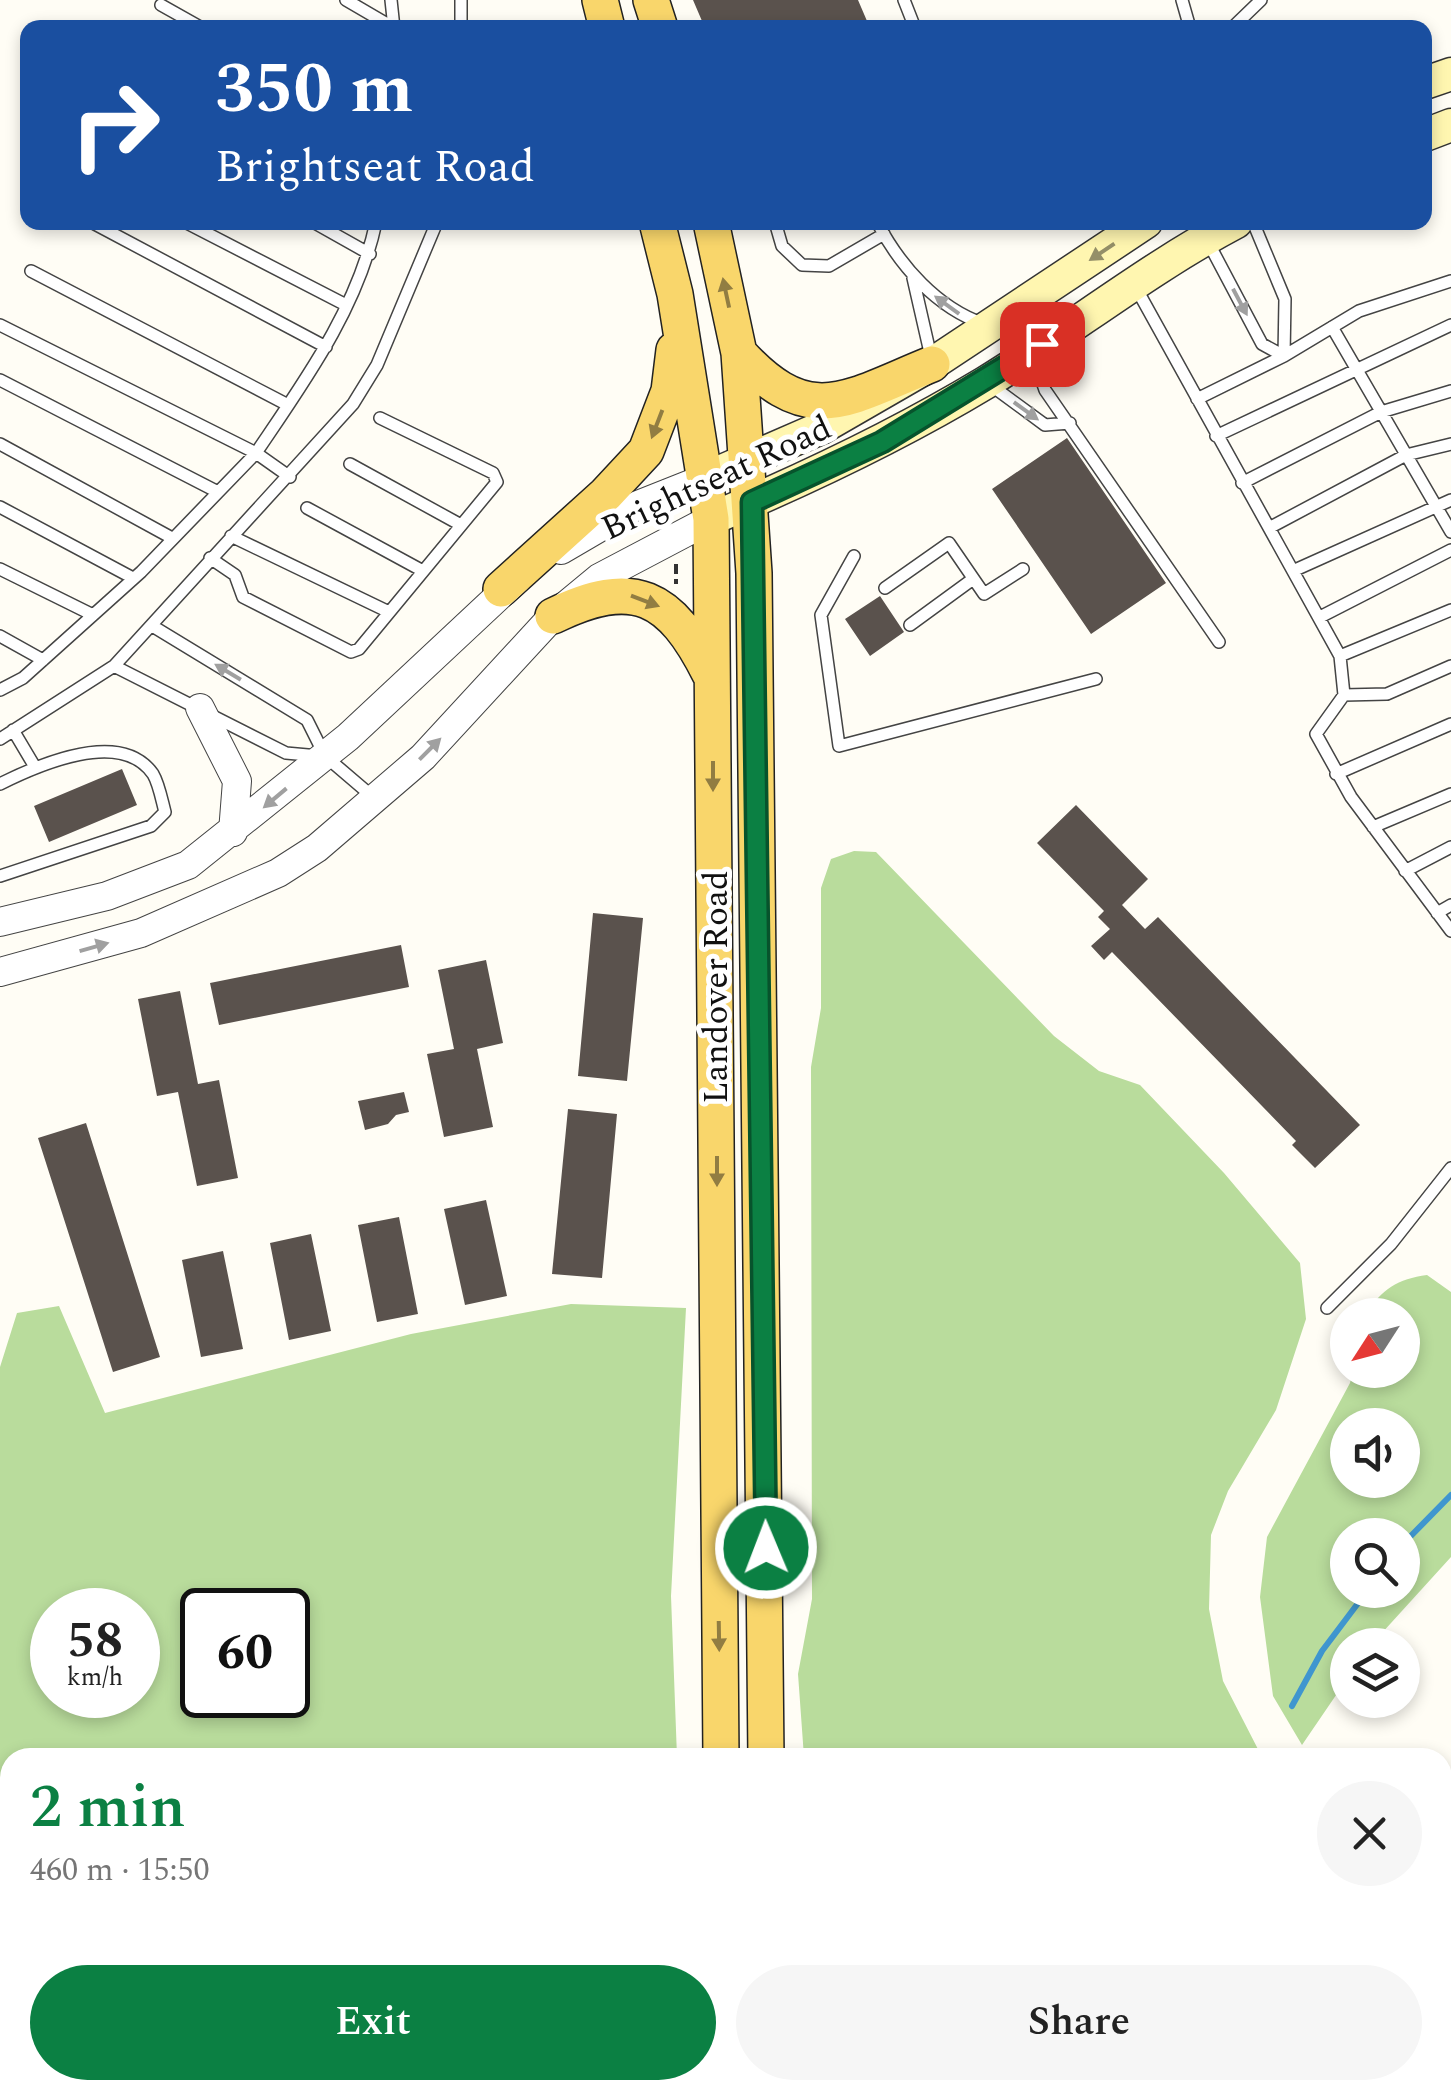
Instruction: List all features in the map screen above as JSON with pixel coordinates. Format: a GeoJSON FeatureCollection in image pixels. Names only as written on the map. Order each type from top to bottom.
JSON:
{"type":"FeatureCollection","features":[{"type":"Feature","properties":{"kind":"main road","name":"Landover Road"},"geometry":{"type":"LineString","coordinates":[[659,230],[675,294],[712,519],[720,1748]]}},
{"type":"Feature","properties":{"kind":"main road","name":"Landover Road"},"geometry":{"type":"LineString","coordinates":[[713,230],[739,353],[752,502],[762,988],[766,1748]]}},
{"type":"Feature","properties":{"kind":"main road","name":"Brightseat Road"},"geometry":{"type":"LineString","coordinates":[[706,478],[821,428],[932,364],[1134,230]]}},
{"type":"Feature","properties":{"kind":"main road","name":"Brightseat Road"},"geometry":{"type":"LineString","coordinates":[[712,519],[882,442],[987,382],[1133,283],[1223,230]]}},
{"type":"Feature","properties":{"kind":"main road"},"geometry":{"type":"LineString","coordinates":[[501,590],[606,494],[646,450],[669,391],[675,294]]}},
{"type":"Feature","properties":{"kind":"main road"},"geometry":{"type":"LineString","coordinates":[[739,353],[767,384],[817,402],[844,399],[932,364]]}},
{"type":"Feature","properties":{"kind":"main road"},"geometry":{"type":"LineString","coordinates":[[554,616],[588,599],[611,594],[638,596],[672,614],[713,678]]}},
{"type":"Feature","properties":{"kind":"street","name":"Brightseat Road"},"geometry":{"type":"LineString","coordinates":[[0,922],[107,896],[188,865],[325,756],[501,590],[597,527],[706,478]]}},
{"type":"Feature","properties":{"kind":"street","name":"Brightseat Road"},"geometry":{"type":"LineString","coordinates":[[0,972],[141,933],[233,895],[317,848],[377,800],[479,700],[554,616],[628,559],[712,519]]}},
{"type":"Feature","properties":{"kind":"street"},"geometry":{"type":"LineString","coordinates":[[200,708],[237,781],[233,832]]}},
{"type":"Feature","properties":{"kind":"lane"},"geometry":{"type":"LineString","coordinates":[[346,0],[380,20]]}},
{"type":"Feature","properties":{"kind":"lane"},"geometry":{"type":"LineString","coordinates":[[1240,20],[1261,0]]}},
{"type":"Feature","properties":{"kind":"lane"},"geometry":{"type":"LineString","coordinates":[[161,5],[188,20]]}},
{"type":"Feature","properties":{"kind":"lane"},"geometry":{"type":"LineString","coordinates":[[106,230],[326,348]]}},
{"type":"Feature","properties":{"kind":"lane"},"geometry":{"type":"LineString","coordinates":[[201,230],[346,305]]}},
{"type":"Feature","properties":{"kind":"lane"},"geometry":{"type":"LineString","coordinates":[[327,230],[370,254]]}},
{"type":"Feature","properties":{"kind":"lane"},"geometry":{"type":"LineString","coordinates":[[0,690],[23,678],[133,578],[256,453],[326,348],[370,254],[374,230]]}},
{"type":"Feature","properties":{"kind":"lane"},"geometry":{"type":"LineString","coordinates":[[0,739],[114,666],[154,627],[210,558],[290,477],[353,404],[377,366],[433,230]]}},
{"type":"Feature","properties":{"kind":"lane"},"geometry":{"type":"LineString","coordinates":[[777,230],[782,246],[802,265],[829,266],[878,230]]}},
{"type":"Feature","properties":{"kind":"lane"},"geometry":{"type":"LineString","coordinates":[[882,230],[912,274],[947,306],[989,326]]}},
{"type":"Feature","properties":{"kind":"lane"},"geometry":{"type":"LineString","coordinates":[[1229,230],[1262,344],[1284,356]]}},
{"type":"Feature","properties":{"kind":"lane"},"geometry":{"type":"LineString","coordinates":[[1230,230],[1284,299],[1284,356]]}},
{"type":"Feature","properties":{"kind":"lane"},"geometry":{"type":"LineString","coordinates":[[31,271],[288,405]]}},
{"type":"Feature","properties":{"kind":"lane"},"geometry":{"type":"LineString","coordinates":[[912,274],[924,310],[932,364]]}},
{"type":"Feature","properties":{"kind":"lane"},"geometry":{"type":"LineString","coordinates":[[1196,399],[1284,356],[1358,312],[1451,281]]}},
{"type":"Feature","properties":{"kind":"lane"},"geometry":{"type":"LineString","coordinates":[[1133,283],[1340,656],[1344,695],[1316,734],[1336,774],[1451,931]]}},
{"type":"Feature","properties":{"kind":"lane"},"geometry":{"type":"LineString","coordinates":[[0,325],[256,453],[290,477]]}},
{"type":"Feature","properties":{"kind":"lane"},"geometry":{"type":"LineString","coordinates":[[1216,436],[1451,325]]}},
{"type":"Feature","properties":{"kind":"lane"},"geometry":{"type":"LineString","coordinates":[[1332,328],[1451,532]]}},
{"type":"Feature","properties":{"kind":"lane"},"geometry":{"type":"LineString","coordinates":[[1032,352],[1045,390],[1219,642]]}},
{"type":"Feature","properties":{"kind":"lane"},"geometry":{"type":"LineString","coordinates":[[0,380],[216,490]]}},
{"type":"Feature","properties":{"kind":"lane"},"geometry":{"type":"LineString","coordinates":[[987,382],[1044,425],[1070,423]]}},
{"type":"Feature","properties":{"kind":"lane"},"geometry":{"type":"LineString","coordinates":[[1242,483],[1381,412],[1451,391]]}},
{"type":"Feature","properties":{"kind":"lane"},"geometry":{"type":"LineString","coordinates":[[210,558],[235,575],[243,597],[351,652],[359,649],[497,482],[494,473],[380,418]]}},
{"type":"Feature","properties":{"kind":"lane"},"geometry":{"type":"LineString","coordinates":[[0,444],[172,538]]}},
{"type":"Feature","properties":{"kind":"lane"},"geometry":{"type":"LineString","coordinates":[[1270,528],[1406,455],[1451,444]]}},
{"type":"Feature","properties":{"kind":"lane"},"geometry":{"type":"LineString","coordinates":[[350,464],[461,525]]}},
{"type":"Feature","properties":{"kind":"lane"},"geometry":{"type":"LineString","coordinates":[[1294,570],[1451,500]]}},
{"type":"Feature","properties":{"kind":"lane"},"geometry":{"type":"LineString","coordinates":[[0,507],[133,578]]}},
{"type":"Feature","properties":{"kind":"lane"},"geometry":{"type":"LineString","coordinates":[[308,508],[423,571]]}},
{"type":"Feature","properties":{"kind":"lane"},"geometry":{"type":"LineString","coordinates":[[231,536],[389,612]]}},
{"type":"Feature","properties":{"kind":"lane"},"geometry":{"type":"LineString","coordinates":[[885,588],[949,543],[984,594],[1022,569]]}},
{"type":"Feature","properties":{"kind":"lane"},"geometry":{"type":"LineString","coordinates":[[1320,617],[1451,550]]}},
{"type":"Feature","properties":{"kind":"lane"},"geometry":{"type":"LineString","coordinates":[[854,556],[821,615],[839,746],[1096,679]]}},
{"type":"Feature","properties":{"kind":"lane"},"geometry":{"type":"LineString","coordinates":[[0,568],[92,615]]}},
{"type":"Feature","properties":{"kind":"lane"},"geometry":{"type":"LineString","coordinates":[[910,624],[973,579]]}},
{"type":"Feature","properties":{"kind":"lane"},"geometry":{"type":"LineString","coordinates":[[1340,656],[1451,610]]}},
{"type":"Feature","properties":{"kind":"lane"},"geometry":{"type":"LineString","coordinates":[[154,627],[307,720],[325,756],[377,800]]}},
{"type":"Feature","properties":{"kind":"lane"},"geometry":{"type":"LineString","coordinates":[[0,636],[43,660]]}},
{"type":"Feature","properties":{"kind":"lane"},"geometry":{"type":"LineString","coordinates":[[114,666],[286,753],[325,756]]}},
{"type":"Feature","properties":{"kind":"lane"},"geometry":{"type":"LineString","coordinates":[[1344,695],[1387,694],[1451,666]]}},
{"type":"Feature","properties":{"kind":"lane"},"geometry":{"type":"LineString","coordinates":[[1336,774],[1451,724]]}},
{"type":"Feature","properties":{"kind":"lane"},"geometry":{"type":"LineString","coordinates":[[13,730],[35,767]]}},
{"type":"Feature","properties":{"kind":"lane"},"geometry":{"type":"LineString","coordinates":[[0,784],[35,767],[101,748],[135,759],[154,775],[165,812],[151,826],[0,876]]}},
{"type":"Feature","properties":{"kind":"lane"},"geometry":{"type":"LineString","coordinates":[[1373,827],[1451,794]]}},
{"type":"Feature","properties":{"kind":"lane"},"geometry":{"type":"LineString","coordinates":[[1405,870],[1451,847]]}},
{"type":"Feature","properties":{"kind":"lane"},"geometry":{"type":"LineString","coordinates":[[1437,913],[1451,905]]}},
{"type":"Feature","properties":{"kind":"lane"},"geometry":{"type":"LineString","coordinates":[[1326,1308],[1391,1244],[1451,1168]]}},
{"type":"Feature","properties":{"kind":"green space"},"geometry":{"type":"Polygon","coordinates":[[[854,851],[876,852],[1054,1036],[1099,1071],[1140,1085],[1224,1173],[1300,1263],[1306,1319],[1276,1410],[1228,1491],[1211,1535],[1209,1609],[1223,1681],[1257,1748],[803,1748],[798,1674],[812,1599],[811,1067],[821,1008],[821,888],[831,859],[854,851]]]}},
{"type":"Feature","properties":{"kind":"green space"},"geometry":{"type":"Polygon","coordinates":[[[1427,1275],[1451,1292],[1451,1557],[1420,1591],[1420,1518],[1330,1518],[1330,1608],[1405,1608],[1386,1628],[1330,1628],[1330,1704],[1302,1745],[1273,1696],[1260,1597],[1267,1537],[1330,1420],[1330,1498],[1420,1498],[1420,1408],[1337,1408],[1347,1388],[1420,1388],[1420,1298],[1378,1298],[1399,1283],[1427,1275]]]}},
{"type":"Feature","properties":{"kind":"green space"},"geometry":{"type":"Polygon","coordinates":[[[571,1304],[686,1308],[671,1596],[677,1748],[0,1748],[0,1367],[17,1313],[59,1306],[105,1413],[411,1334],[571,1304]]]}},
{"type":"Feature","properties":{"kind":"building"},"geometry":{"type":"Polygon","coordinates":[[[693,0],[858,0],[867,20],[702,20],[693,0]]]}},
{"type":"Feature","properties":{"kind":"building"},"geometry":{"type":"Polygon","coordinates":[[[1067,438],[1166,583],[1091,634],[992,489],[1067,438]]]}},
{"type":"Feature","properties":{"kind":"building"},"geometry":{"type":"Polygon","coordinates":[[[880,596],[904,632],[870,656],[845,619],[880,596]]]}},
{"type":"Feature","properties":{"kind":"building"},"geometry":{"type":"Polygon","coordinates":[[[122,769],[137,805],[49,842],[34,806],[122,769]]]}},
{"type":"Feature","properties":{"kind":"building"},"geometry":{"type":"Polygon","coordinates":[[[1076,805],[1148,879],[1122,905],[1145,929],[1158,917],[1360,1125],[1315,1168],[1292,1145],[1296,1141],[1112,952],[1104,960],[1091,946],[1110,929],[1098,917],[1104,911],[1037,843],[1076,805]]]}},
{"type":"Feature","properties":{"kind":"building"},"geometry":{"type":"Polygon","coordinates":[[[593,913],[643,918],[627,1081],[578,1076],[593,913]]]}},
{"type":"Feature","properties":{"kind":"building"},"geometry":{"type":"Polygon","coordinates":[[[401,945],[409,987],[219,1025],[210,983],[401,945]]]}},
{"type":"Feature","properties":{"kind":"building"},"geometry":{"type":"Polygon","coordinates":[[[486,960],[503,1043],[477,1049],[493,1127],[444,1137],[427,1054],[454,1049],[438,970],[486,960]]]}},
{"type":"Feature","properties":{"kind":"building"},"geometry":{"type":"Polygon","coordinates":[[[180,991],[198,1084],[219,1080],[238,1178],[197,1186],[178,1092],[157,1096],[138,999],[180,991]]]}},
{"type":"Feature","properties":{"kind":"building"},"geometry":{"type":"Polygon","coordinates":[[[404,1092],[409,1112],[396,1115],[388,1124],[365,1130],[358,1101],[404,1092]]]}},
{"type":"Feature","properties":{"kind":"building"},"geometry":{"type":"Polygon","coordinates":[[[568,1109],[617,1114],[602,1278],[552,1274],[568,1109]]]}},
{"type":"Feature","properties":{"kind":"building"},"geometry":{"type":"Polygon","coordinates":[[[86,1123],[160,1357],[113,1372],[38,1138],[86,1123]]]}},
{"type":"Feature","properties":{"kind":"building"},"geometry":{"type":"Polygon","coordinates":[[[486,1200],[507,1296],[465,1305],[444,1209],[486,1200]]]}},
{"type":"Feature","properties":{"kind":"building"},"geometry":{"type":"Polygon","coordinates":[[[399,1217],[418,1314],[377,1322],[358,1225],[399,1217]]]}},
{"type":"Feature","properties":{"kind":"building"},"geometry":{"type":"Polygon","coordinates":[[[311,1234],[331,1331],[289,1340],[270,1243],[311,1234]]]}},
{"type":"Feature","properties":{"kind":"building"},"geometry":{"type":"Polygon","coordinates":[[[223,1251],[243,1349],[201,1357],[182,1260],[223,1251]]]}},
{"type":"Feature","properties":{"kind":"waterway"},"geometry":{"type":"LineString","coordinates":[[1420,1527],[1451,1495]]}},
{"type":"Feature","properties":{"kind":"waterway"},"geometry":{"type":"LineString","coordinates":[[1292,1706],[1322,1651],[1354,1608]]}},
{"type":"Feature","properties":{"kind":"route"},"geometry":{"type":"LineString","coordinates":[[766,1548],[762,988],[752,502],[882,442],[987,382],[1042,344]]}}]}
